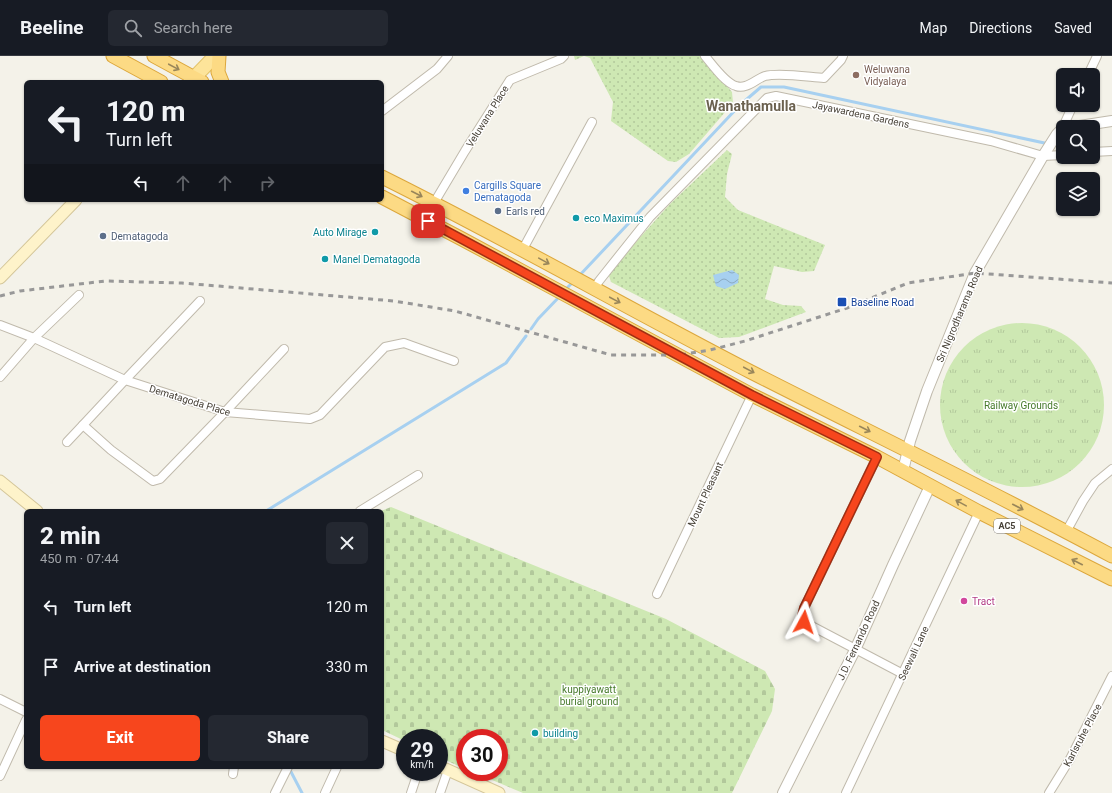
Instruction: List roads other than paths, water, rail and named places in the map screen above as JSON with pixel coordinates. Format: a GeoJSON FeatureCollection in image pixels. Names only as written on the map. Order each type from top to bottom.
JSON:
{"type":"FeatureCollection","features":[{"type":"Feature","properties":{"kind":"highway"},"geometry":{"type":"LineString","coordinates":[[113,56],[144,77],[154,80]]}},
{"type":"Feature","properties":{"kind":"highway"},"geometry":{"type":"LineString","coordinates":[[154,56],[194,80]]}},
{"type":"Feature","properties":{"kind":"highway"},"geometry":{"type":"LineString","coordinates":[[219,56],[218,72],[221,80]]}},
{"type":"Feature","properties":{"kind":"highway","name":"AC5"},"geometry":{"type":"LineString","coordinates":[[384,178],[523,249],[576,279],[750,371],[1112,556]]}},
{"type":"Feature","properties":{"kind":"highway","name":"AC5"},"geometry":{"type":"LineString","coordinates":[[384,199],[462,239],[752,395],[877,457],[979,512],[1112,579]]}},
{"type":"Feature","properties":{"kind":"main road"},"geometry":{"type":"LineString","coordinates":[[197,80],[215,56]]}},
{"type":"Feature","properties":{"kind":"main road"},"geometry":{"type":"LineString","coordinates":[[0,278],[74,202]]}},
{"type":"Feature","properties":{"kind":"main road"},"geometry":{"type":"LineString","coordinates":[[0,481],[35,509]]}},
{"type":"Feature","properties":{"kind":"main road"},"geometry":{"type":"LineString","coordinates":[[384,742],[396,747]]}},
{"type":"Feature","properties":{"kind":"main road"},"geometry":{"type":"LineString","coordinates":[[448,770],[499,793]]}},
{"type":"Feature","properties":{"kind":"street"},"geometry":{"type":"LineString","coordinates":[[384,109],[437,69],[448,56]]}},
{"type":"Feature","properties":{"kind":"street","name":"Veluwana Place"},"geometry":{"type":"LineString","coordinates":[[434,203],[510,80],[561,59],[564,56]]}},
{"type":"Feature","properties":{"kind":"street"},"geometry":{"type":"LineString","coordinates":[[705,56],[731,84],[738,87],[746,86],[765,76],[782,75],[824,78],[843,56]]}},
{"type":"Feature","properties":{"kind":"street"},"geometry":{"type":"LineString","coordinates":[[1091,68],[1097,56]]}},
{"type":"Feature","properties":{"kind":"street","name":"Jayawardena Gardens"},"geometry":{"type":"LineString","coordinates":[[594,288],[650,217],[767,98],[776,96],[1044,153],[1056,154]]}},
{"type":"Feature","properties":{"kind":"street"},"geometry":{"type":"LineString","coordinates":[[523,249],[592,122]]}},
{"type":"Feature","properties":{"kind":"street"},"geometry":{"type":"LineString","coordinates":[[1100,124],[1112,122]]}},
{"type":"Feature","properties":{"kind":"street","name":"Sri Nigrodharama Road"},"geometry":{"type":"LineString","coordinates":[[903,471],[910,441],[927,391],[975,273],[1044,153],[1056,136]]}},
{"type":"Feature","properties":{"kind":"street"},"geometry":{"type":"LineString","coordinates":[[1100,152],[1112,151]]}},
{"type":"Feature","properties":{"kind":"street"},"geometry":{"type":"LineString","coordinates":[[0,377],[34,338],[79,295]]}},
{"type":"Feature","properties":{"kind":"street"},"geometry":{"type":"LineString","coordinates":[[67,442],[200,301]]}},
{"type":"Feature","properties":{"kind":"street","name":"Dematagoda Place"},"geometry":{"type":"LineString","coordinates":[[0,326],[34,338],[125,380],[225,412],[310,420],[320,415],[385,347],[404,343],[454,361]]}},
{"type":"Feature","properties":{"kind":"street"},"geometry":{"type":"LineString","coordinates":[[83,425],[111,450],[153,481],[160,479],[284,349]]}},
{"type":"Feature","properties":{"kind":"street","name":"Mount Pleasant"},"geometry":{"type":"LineString","coordinates":[[658,594],[752,395]]}},
{"type":"Feature","properties":{"kind":"street"},"geometry":{"type":"LineString","coordinates":[[877,457],[804,608],[802,616],[804,622],[903,674]]}},
{"type":"Feature","properties":{"kind":"street"},"geometry":{"type":"LineString","coordinates":[[1066,532],[1095,483],[1112,469]]}},
{"type":"Feature","properties":{"kind":"street"},"geometry":{"type":"LineString","coordinates":[[363,509],[418,475]]}},
{"type":"Feature","properties":{"kind":"street","name":"J.D. Fernando Road"},"geometry":{"type":"LineString","coordinates":[[783,793],[855,650],[930,486]]}},
{"type":"Feature","properties":{"kind":"street","name":"Seewali Lane"},"geometry":{"type":"LineString","coordinates":[[846,793],[979,512]]}},
{"type":"Feature","properties":{"kind":"street","name":"Karlsruhe Place"},"geometry":{"type":"LineString","coordinates":[[1049,793],[1070,759],[1112,676]]}},
{"type":"Feature","properties":{"kind":"street"},"geometry":{"type":"LineString","coordinates":[[0,699],[24,711]]}},
{"type":"Feature","properties":{"kind":"street"},"geometry":{"type":"LineString","coordinates":[[0,776],[24,724]]}},
{"type":"Feature","properties":{"kind":"street"},"geometry":{"type":"LineString","coordinates":[[325,793],[336,769]]}},
{"type":"Feature","properties":{"kind":"street"},"geometry":{"type":"LineString","coordinates":[[275,793],[286,770]]}},
{"type":"Feature","properties":{"kind":"street"},"geometry":{"type":"LineString","coordinates":[[411,793],[415,781]]}},
{"type":"Feature","properties":{"kind":"street"},"geometry":{"type":"LineString","coordinates":[[440,793],[441,781]]}},
{"type":"Feature","properties":{"kind":"water"},"geometry":{"type":"Polygon","coordinates":[[[732,270],[739,275],[738,283],[725,289],[716,286],[713,275],[732,270]]]}},
{"type":"Feature","properties":{"kind":"waterway"},"geometry":{"type":"LineString","coordinates":[[579,276],[740,105],[761,87],[784,87],[1056,145]]}},
{"type":"Feature","properties":{"kind":"waterway"},"geometry":{"type":"LineString","coordinates":[[565,290],[574,281]]}},
{"type":"Feature","properties":{"kind":"waterway"},"geometry":{"type":"LineString","coordinates":[[531,329],[538,319],[560,296]]}},
{"type":"Feature","properties":{"kind":"waterway"},"geometry":{"type":"LineString","coordinates":[[269,509],[506,363],[526,336]]}},
{"type":"Feature","properties":{"kind":"waterway"},"geometry":{"type":"LineString","coordinates":[[290,769],[302,793]]}},
{"type":"Feature","properties":{"kind":"railway"},"geometry":{"type":"LineString","coordinates":[[0,296],[20,291],[105,281],[182,283],[394,301],[455,311],[611,355],[679,355],[710,350],[745,341],[847,308],[908,283],[975,273],[1112,283]]}},
{"type":"Feature","properties":{"kind":"place","name":"Weluwana Vidyalaya"},"geometry":{"type":"Point","coordinates":[856,75]}},
{"type":"Feature","properties":{"kind":"place","name":"Cargills Square Dematagoda"},"geometry":{"type":"Point","coordinates":[466,191]}},
{"type":"Feature","properties":{"kind":"place","name":"Earls red"},"geometry":{"type":"Point","coordinates":[498,211]}},
{"type":"Feature","properties":{"kind":"place","name":"eco Maximus"},"geometry":{"type":"Point","coordinates":[576,218]}},
{"type":"Feature","properties":{"kind":"place","name":"Auto Mirage"},"geometry":{"type":"Point","coordinates":[375,232]}},
{"type":"Feature","properties":{"kind":"place","name":"Dematagoda"},"geometry":{"type":"Point","coordinates":[103,236]}},
{"type":"Feature","properties":{"kind":"place","name":"Manel Dematagoda"},"geometry":{"type":"Point","coordinates":[325,259]}},
{"type":"Feature","properties":{"kind":"place","name":"Baseline Road"},"geometry":{"type":"Point","coordinates":[842,302]}},
{"type":"Feature","properties":{"kind":"place","name":"Tract"},"geometry":{"type":"Point","coordinates":[964,601]}},
{"type":"Feature","properties":{"kind":"place","name":"building"},"geometry":{"type":"Point","coordinates":[535,733]}},
{"type":"Feature","properties":{"kind":"district","name":"Wanathamulla"},"geometry":{"type":"Point","coordinates":[751,106]}},
{"type":"Feature","properties":{"kind":"park label","name":"Railway Grounds"},"geometry":{"type":"Point","coordinates":[1021,405]}},
{"type":"Feature","properties":{"kind":"park label","name":"kuppiyawatt burial ground"},"geometry":{"type":"Point","coordinates":[589,694]}}]}
